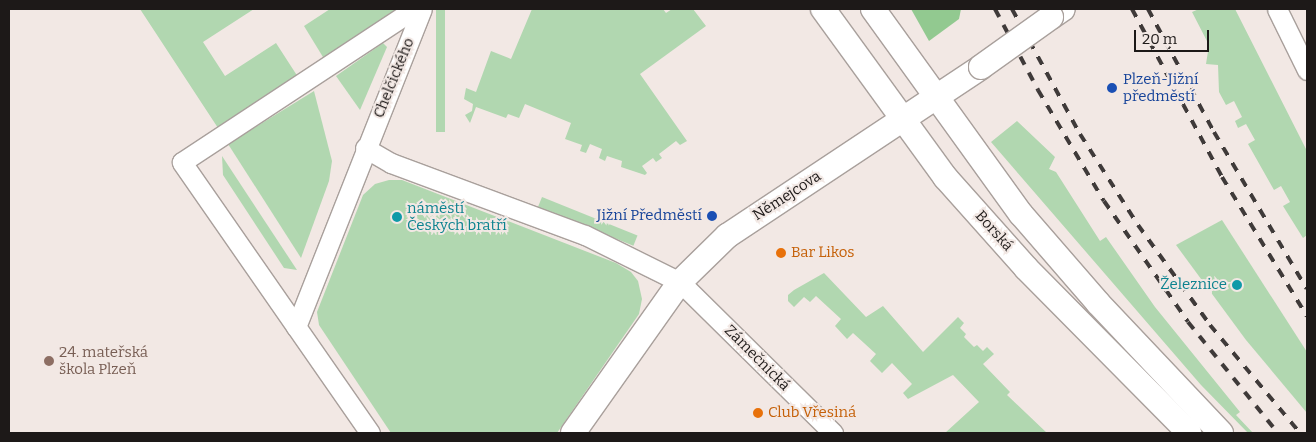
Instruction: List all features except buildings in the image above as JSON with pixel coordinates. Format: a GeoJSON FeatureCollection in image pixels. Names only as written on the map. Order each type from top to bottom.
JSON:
{"type":"FeatureCollection","features":[{"type":"Feature","properties":{"kind":"street"},"geometry":{"type":"LineString","coordinates":[[370,433],[182,162],[414,9]]}},
{"type":"Feature","properties":{"kind":"street","name":"Chelčického"},"geometry":{"type":"LineString","coordinates":[[365,148],[422,9]]}},
{"type":"Feature","properties":{"kind":"street","name":"Borská"},"geometry":{"type":"LineString","coordinates":[[823,9],[902,121],[945,177],[1026,268],[1189,433]]}},
{"type":"Feature","properties":{"kind":"street"},"geometry":{"type":"LineString","coordinates":[[873,9],[1021,214],[1098,303],[1221,433]]}},
{"type":"Feature","properties":{"kind":"street"},"geometry":{"type":"LineString","coordinates":[[1277,9],[1307,70]]}},
{"type":"Feature","properties":{"kind":"street","name":"Němejcova"},"geometry":{"type":"LineString","coordinates":[[680,282],[727,236],[902,121],[1057,13]]}},
{"type":"Feature","properties":{"kind":"street"},"geometry":{"type":"LineString","coordinates":[[296,327],[365,148],[391,163],[585,235],[680,282],[573,433]]}},
{"type":"Feature","properties":{"kind":"street","name":"Zámečnická"},"geometry":{"type":"LineString","coordinates":[[680,282],[833,433]]}},
{"type":"Feature","properties":{"kind":"green space"},"geometry":{"type":"Polygon","coordinates":[[[140,9],[254,9],[203,42],[225,76],[276,43],[298,77],[218,128],[140,9]]]}},
{"type":"Feature","properties":{"kind":"green space"},"geometry":{"type":"Polygon","coordinates":[[[330,9],[401,9],[326,62],[304,26],[330,9]]]}},
{"type":"Feature","properties":{"kind":"green space"},"geometry":{"type":"Polygon","coordinates":[[[436,9],[445,9],[445,132],[436,132],[436,9]]]}},
{"type":"Feature","properties":{"kind":"green space"},"geometry":{"type":"Polygon","coordinates":[[[532,9],[663,9],[666,13],[672,9],[693,9],[706,26],[640,74],[687,141],[680,145],[676,141],[659,154],[662,158],[656,162],[653,158],[642,166],[647,173],[645,175],[621,167],[622,161],[607,156],[605,161],[599,158],[602,149],[590,144],[586,153],[580,151],[582,145],[565,139],[571,123],[525,104],[519,118],[508,114],[506,118],[476,107],[470,123],[465,115],[472,111],[473,104],[464,99],[466,88],[476,92],[491,51],[511,59],[532,9]]]}},
{"type":"Feature","properties":{"kind":"green space"},"geometry":{"type":"Polygon","coordinates":[[[911,9],[961,9],[959,19],[929,41],[911,9]]]}},
{"type":"Feature","properties":{"kind":"green space"},"geometry":{"type":"Polygon","coordinates":[[[1199,9],[1235,9],[1307,151],[1307,235],[1303,238],[1283,206],[1290,202],[1281,186],[1274,190],[1248,144],[1255,140],[1246,124],[1238,128],[1235,121],[1242,117],[1234,101],[1226,105],[1219,92],[1218,65],[1206,64],[1209,45],[1192,12],[1199,9]]]}},
{"type":"Feature","properties":{"kind":"green space"},"geometry":{"type":"Polygon","coordinates":[[[383,43],[387,47],[360,110],[336,76],[383,43]]]}},
{"type":"Feature","properties":{"kind":"green space"},"geometry":{"type":"Polygon","coordinates":[[[314,91],[332,161],[329,181],[301,258],[228,144],[314,91]]]}},
{"type":"Feature","properties":{"kind":"green space"},"geometry":{"type":"Polygon","coordinates":[[[1017,121],[1055,157],[1049,169],[1056,172],[1100,241],[1106,237],[1155,307],[1240,412],[1236,415],[1253,433],[1248,433],[1201,385],[991,142],[1017,121]]]}},
{"type":"Feature","properties":{"kind":"green space"},"geometry":{"type":"Polygon","coordinates":[[[222,156],[297,270],[284,268],[223,175],[222,156]]]}},
{"type":"Feature","properties":{"kind":"green space"},"geometry":{"type":"Polygon","coordinates":[[[389,180],[402,180],[616,263],[631,272],[638,281],[642,299],[639,314],[557,433],[391,433],[319,325],[317,312],[363,195],[375,184],[389,180]]]}},
{"type":"Feature","properties":{"kind":"green space"},"geometry":{"type":"Polygon","coordinates":[[[542,197],[637,236],[633,246],[538,207],[542,197]]]}},
{"type":"Feature","properties":{"kind":"green space"},"geometry":{"type":"Polygon","coordinates":[[[1222,220],[1307,352],[1307,413],[1246,340],[1176,245],[1222,220]]]}},
{"type":"Feature","properties":{"kind":"green space"},"geometry":{"type":"Polygon","coordinates":[[[824,273],[866,317],[883,306],[923,352],[958,317],[964,323],[960,328],[966,334],[964,337],[974,347],[977,345],[983,351],[987,347],[994,354],[983,364],[1010,392],[1007,395],[1047,433],[945,433],[979,402],[953,375],[908,399],[903,393],[912,384],[892,363],[882,373],[870,361],[876,354],[853,333],[847,339],[835,326],[841,319],[816,296],[810,302],[804,297],[794,307],[788,301],[788,295],[794,290],[824,273]]]}},
{"type":"Feature","properties":{"kind":"railway"},"geometry":{"type":"LineString","coordinates":[[995,9],[1038,90],[1104,201],[1188,322],[1278,433]]}},
{"type":"Feature","properties":{"kind":"railway"},"geometry":{"type":"LineString","coordinates":[[1012,9],[1080,134],[1138,225],[1210,325],[1300,433]]}},
{"type":"Feature","properties":{"kind":"railway"},"geometry":{"type":"LineString","coordinates":[[1132,9],[1222,177],[1307,316]]}},
{"type":"Feature","properties":{"kind":"railway"},"geometry":{"type":"LineString","coordinates":[[1148,9],[1214,132],[1307,289]]}},
{"type":"Feature","properties":{"kind":"place","name":"Plzeň-Jižní předměstí"},"geometry":{"type":"Point","coordinates":[1112,88]}},
{"type":"Feature","properties":{"kind":"place","name":"Jižní Předměstí"},"geometry":{"type":"Point","coordinates":[712,216]}},
{"type":"Feature","properties":{"kind":"place","name":"náměstí Českých bratří"},"geometry":{"type":"Point","coordinates":[397,217]}},
{"type":"Feature","properties":{"kind":"place","name":"Bar Likos"},"geometry":{"type":"Point","coordinates":[781,253]}},
{"type":"Feature","properties":{"kind":"place","name":"Železnice"},"geometry":{"type":"Point","coordinates":[1237,285]}},
{"type":"Feature","properties":{"kind":"place","name":"24. mateřská škola Plzeň"},"geometry":{"type":"Point","coordinates":[49,361]}},
{"type":"Feature","properties":{"kind":"place","name":"Club Vřesiná"},"geometry":{"type":"Point","coordinates":[758,413]}}]}
